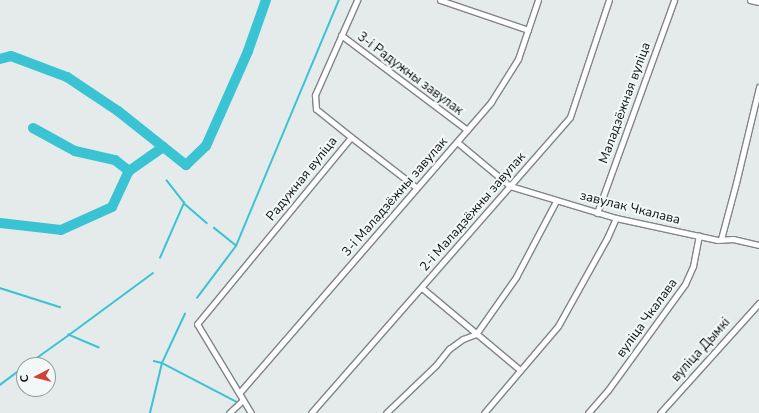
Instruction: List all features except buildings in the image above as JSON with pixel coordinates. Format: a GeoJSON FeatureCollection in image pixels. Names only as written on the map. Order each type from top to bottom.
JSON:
{"type":"FeatureCollection","features":[{"type":"Feature","properties":{"kind":"street","name":"Радужная вуліца"},"geometry":{"type":"LineString","coordinates":[[240,392],[197,324],[351,137],[316,109],[315,95],[357,0]]}},
{"type":"Feature","properties":{"kind":"street"},"geometry":{"type":"LineString","coordinates":[[440,0],[528,30]]}},
{"type":"Feature","properties":{"kind":"street","name":"3-і Маладзёжны завулак"},"geometry":{"type":"LineString","coordinates":[[240,392],[491,102],[518,59],[538,0]]}},
{"type":"Feature","properties":{"kind":"street","name":"2-і Маладзёжны завулак"},"geometry":{"type":"LineString","coordinates":[[311,413],[422,288],[570,117],[609,0]]}},
{"type":"Feature","properties":{"kind":"street","name":"Маладзёжная вуліца"},"geometry":{"type":"LineString","coordinates":[[597,213],[674,0]]}},
{"type":"Feature","properties":{"kind":"street"},"geometry":{"type":"LineString","coordinates":[[750,0],[759,2]]}},
{"type":"Feature","properties":{"kind":"street","name":"3-і Радужны завулак"},"geometry":{"type":"LineString","coordinates":[[341,35],[467,130]]}},
{"type":"Feature","properties":{"kind":"street"},"geometry":{"type":"LineString","coordinates":[[721,239],[759,86]]}},
{"type":"Feature","properties":{"kind":"street"},"geometry":{"type":"LineString","coordinates":[[351,137],[417,188]]}},
{"type":"Feature","properties":{"kind":"street"},"geometry":{"type":"LineString","coordinates":[[457,142],[510,186]]}},
{"type":"Feature","properties":{"kind":"street","name":"завулак Чкалава"},"geometry":{"type":"LineString","coordinates":[[510,186],[597,213],[699,236]]}},
{"type":"Feature","properties":{"kind":"street"},"geometry":{"type":"LineString","coordinates":[[386,413],[436,365],[449,349],[463,339],[476,334],[516,277],[556,200]]}},
{"type":"Feature","properties":{"kind":"street"},"geometry":{"type":"LineString","coordinates":[[484,413],[558,326],[607,238],[616,218]]}},
{"type":"Feature","properties":{"kind":"street"},"geometry":{"type":"LineString","coordinates":[[699,236],[733,239],[759,245]]}},
{"type":"Feature","properties":{"kind":"street","name":"вуліца Чкалава"},"geometry":{"type":"LineString","coordinates":[[588,413],[608,390],[685,284],[693,266],[699,236]]}},
{"type":"Feature","properties":{"kind":"street"},"geometry":{"type":"LineString","coordinates":[[422,288],[520,370]]}},
{"type":"Feature","properties":{"kind":"street","name":"вуліца Дымкі"},"geometry":{"type":"LineString","coordinates":[[660,413],[759,303]]}},
{"type":"Feature","properties":{"kind":"street"},"geometry":{"type":"LineString","coordinates":[[240,392],[251,413]]}},
{"type":"Feature","properties":{"kind":"street"},"geometry":{"type":"LineString","coordinates":[[229,413],[244,400]]}},
{"type":"Feature","properties":{"kind":"waterway"},"geometry":{"type":"LineString","coordinates":[[0,59],[11,56],[67,77],[118,111],[186,165],[206,146],[248,51],[266,0]]}},
{"type":"Feature","properties":{"kind":"waterway"},"geometry":{"type":"LineString","coordinates":[[236,246],[339,0]]}},
{"type":"Feature","properties":{"kind":"waterway"},"geometry":{"type":"LineString","coordinates":[[33,128],[75,151],[115,160],[129,171]]}},
{"type":"Feature","properties":{"kind":"waterway"},"geometry":{"type":"LineString","coordinates":[[0,223],[61,230],[112,207],[129,171],[163,147]]}},
{"type":"Feature","properties":{"kind":"waterway"},"geometry":{"type":"LineString","coordinates":[[160,258],[184,203],[167,181]]}},
{"type":"Feature","properties":{"kind":"waterway"},"geometry":{"type":"LineString","coordinates":[[185,204],[207,223]]}},
{"type":"Feature","properties":{"kind":"waterway"},"geometry":{"type":"LineString","coordinates":[[197,298],[236,246],[214,228]]}},
{"type":"Feature","properties":{"kind":"waterway"},"geometry":{"type":"LineString","coordinates":[[99,348],[69,335],[153,273]]}},
{"type":"Feature","properties":{"kind":"waterway"},"geometry":{"type":"LineString","coordinates":[[0,288],[60,307]]}},
{"type":"Feature","properties":{"kind":"waterway"},"geometry":{"type":"LineString","coordinates":[[154,361],[162,363],[185,314]]}},
{"type":"Feature","properties":{"kind":"waterway"},"geometry":{"type":"LineString","coordinates":[[38,357],[69,335]]}},
{"type":"Feature","properties":{"kind":"waterway"},"geometry":{"type":"LineString","coordinates":[[150,413],[162,363],[237,402]]}},
{"type":"Feature","properties":{"kind":"waterway"},"geometry":{"type":"LineString","coordinates":[[0,385],[16,373]]}}]}
